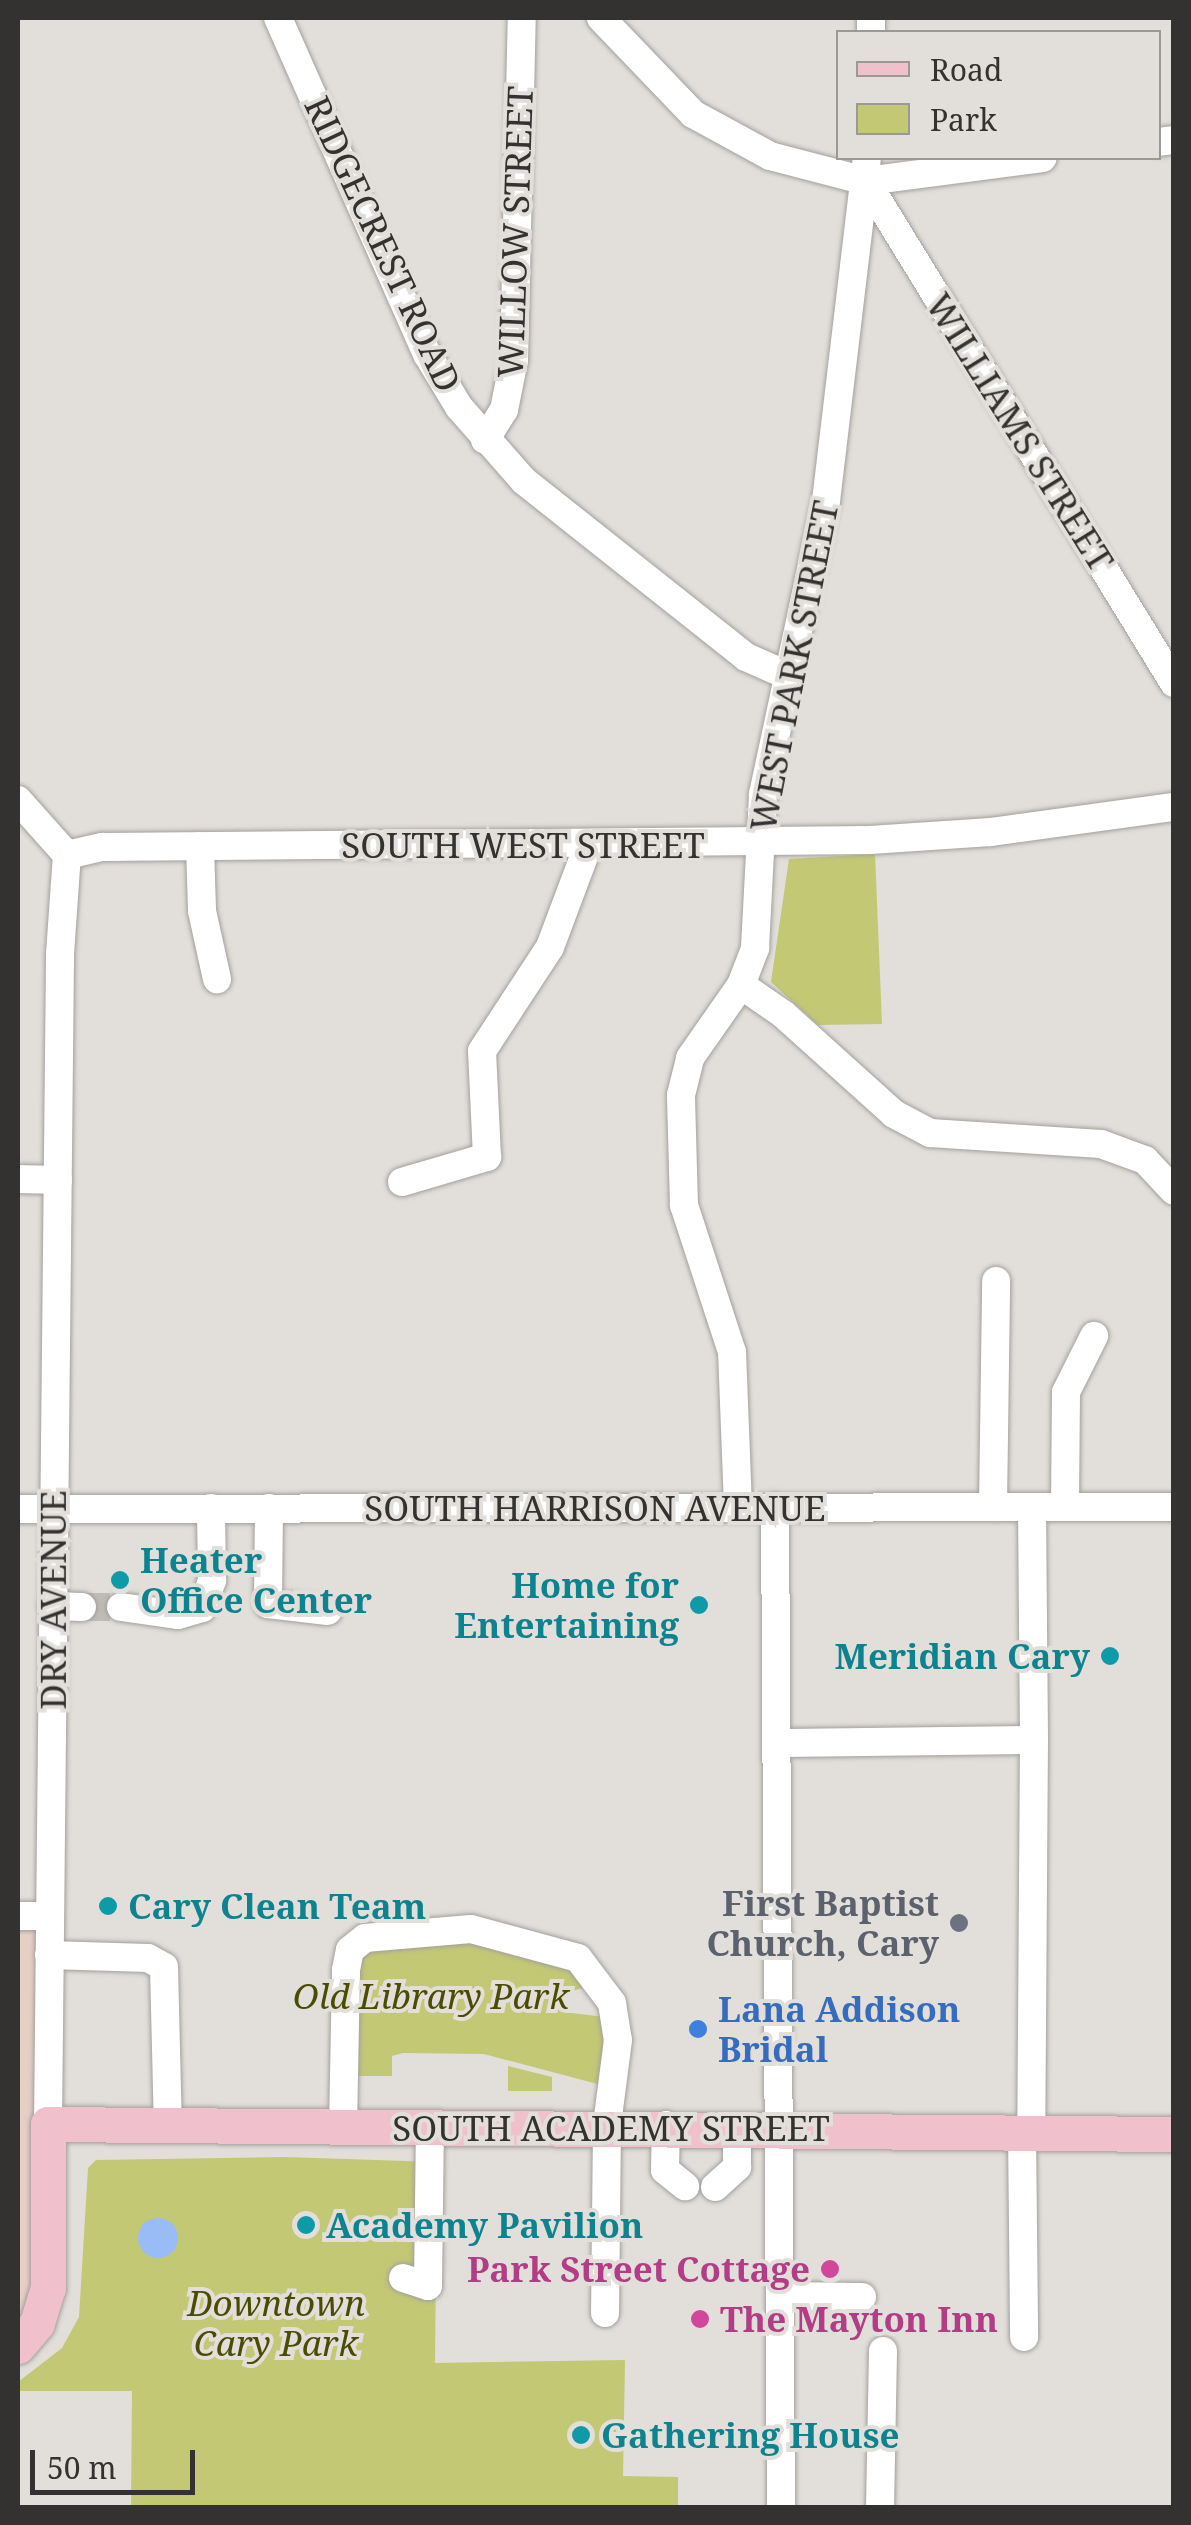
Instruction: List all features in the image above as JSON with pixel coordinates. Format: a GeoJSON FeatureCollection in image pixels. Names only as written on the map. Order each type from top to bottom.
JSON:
{"type":"FeatureCollection","features":[{"type":"Feature","properties":{"kind":"main road","name":"SOUTH ACADEMY STREET"},"geometry":{"type":"LineString","coordinates":[[48,2124],[343,2128],[666,2125],[1174,2134]]}},
{"type":"Feature","properties":{"kind":"main road","name":"DRY AVENUE"},"geometry":{"type":"LineString","coordinates":[[22,2343],[48,2288],[48,2124]]}},
{"type":"Feature","properties":{"kind":"street","name":"RIDGECREST ROAD"},"geometry":{"type":"LineString","coordinates":[[278,18],[426,354],[485,440],[524,481],[746,658],[789,676]]}},
{"type":"Feature","properties":{"kind":"street","name":"WILLOW STREET"},"geometry":{"type":"LineString","coordinates":[[485,440],[504,410],[514,360],[522,18]]}},
{"type":"Feature","properties":{"kind":"street"},"geometry":{"type":"LineString","coordinates":[[600,18],[635,61],[718,132],[770,156],[867,170],[1014,160]]}},
{"type":"Feature","properties":{"kind":"street","name":"WEST PARK STREET"},"geometry":{"type":"LineString","coordinates":[[738,1507],[732,1352],[688,1224],[680,1118],[690,1058],[741,985],[760,922],[763,794],[837,429],[867,170]]}},
{"type":"Feature","properties":{"kind":"street","name":"WILLIAMS STREET"},"geometry":{"type":"LineString","coordinates":[[867,170],[1174,682]]}},
{"type":"Feature","properties":{"kind":"street"},"geometry":{"type":"LineString","coordinates":[[18,800],[67,855]]}},
{"type":"Feature","properties":{"kind":"street","name":"SOUTH WEST STREET"},"geometry":{"type":"LineString","coordinates":[[67,855],[91,847],[760,844],[949,836],[1174,807]]}},
{"type":"Feature","properties":{"kind":"street"},"geometry":{"type":"LineString","coordinates":[[200,846],[202,912],[217,979]]}},
{"type":"Feature","properties":{"kind":"street"},"geometry":{"type":"LineString","coordinates":[[402,1182],[486,1157],[482,1051],[550,947],[588,846]]}},
{"type":"Feature","properties":{"kind":"street","name":"DRY AVENUE"},"geometry":{"type":"LineString","coordinates":[[48,2124],[58,1180],[67,855]]}},
{"type":"Feature","properties":{"kind":"street"},"geometry":{"type":"LineString","coordinates":[[741,985],[783,1014],[894,1114],[930,1134],[1101,1144],[1145,1160],[1174,1192]]}},
{"type":"Feature","properties":{"kind":"street"},"geometry":{"type":"LineString","coordinates":[[18,1179],[58,1180]]}},
{"type":"Feature","properties":{"kind":"street"},"geometry":{"type":"LineString","coordinates":[[993,1507],[996,1281]]}},
{"type":"Feature","properties":{"kind":"street"},"geometry":{"type":"LineString","coordinates":[[1064,1507],[1066,1392],[1094,1336]]}},
{"type":"Feature","properties":{"kind":"street","name":"SOUTH HARRISON AVENUE"},"geometry":{"type":"LineString","coordinates":[[18,1509],[1174,1506]]}},
{"type":"Feature","properties":{"kind":"street"},"geometry":{"type":"LineString","coordinates":[[776,1507],[784,2296],[782,2508]]}},
{"type":"Feature","properties":{"kind":"street"},"geometry":{"type":"LineString","coordinates":[[1024,2337],[1034,1740],[1032,1507]]}},
{"type":"Feature","properties":{"kind":"street"},"geometry":{"type":"LineString","coordinates":[[122,1607],[178,1615],[202,1608],[212,1580],[211,1508]]}},
{"type":"Feature","properties":{"kind":"street"},"geometry":{"type":"LineString","coordinates":[[270,1508],[268,1604],[328,1611]]}},
{"type":"Feature","properties":{"kind":"street"},"geometry":{"type":"LineString","coordinates":[[52,1606],[82,1607]]}},
{"type":"Feature","properties":{"kind":"street"},"geometry":{"type":"LineString","coordinates":[[778,1743],[1034,1740]]}},
{"type":"Feature","properties":{"kind":"street"},"geometry":{"type":"LineString","coordinates":[[18,1916],[50,1916]]}},
{"type":"Feature","properties":{"kind":"street"},"geometry":{"type":"LineString","coordinates":[[343,2128],[350,1950],[365,1938],[471,1929],[569,1954],[587,1965],[606,1991],[618,2040],[607,2126],[605,2313]]}},
{"type":"Feature","properties":{"kind":"street"},"geometry":{"type":"LineString","coordinates":[[50,1955],[161,1963],[168,2126]]}},
{"type":"Feature","properties":{"kind":"street"},"geometry":{"type":"LineString","coordinates":[[666,2125],[665,2170],[685,2186]]}},
{"type":"Feature","properties":{"kind":"street"},"geometry":{"type":"LineString","coordinates":[[402,2278],[428,2286],[430,2127]]}},
{"type":"Feature","properties":{"kind":"street"},"geometry":{"type":"LineString","coordinates":[[715,2186],[737,2167],[737,2127]]}},
{"type":"Feature","properties":{"kind":"street"},"geometry":{"type":"LineString","coordinates":[[784,2296],[862,2297]]}},
{"type":"Feature","properties":{"kind":"street"},"geometry":{"type":"LineString","coordinates":[[880,2508],[883,2351]]}},
{"type":"Feature","properties":{"kind":"shaded area"},"geometry":{"type":"Polygon","coordinates":[[[18,1916],[50,1916],[48,2288],[18,2346],[18,1916]]]}},
{"type":"Feature","properties":{"kind":"green space"},"geometry":{"type":"Polygon","coordinates":[[[875,854],[882,1024],[818,1025],[771,982],[789,859],[875,854]]]}},
{"type":"Feature","properties":{"kind":"green space","name":"Old Library Park"},"geometry":{"type":"Polygon","coordinates":[[[448,1938],[573,1965],[585,1987],[564,1994],[564,2012],[604,2017],[605,2086],[484,2054],[403,2053],[392,2056],[392,2076],[350,2076],[358,1951],[448,1938]]]}},
{"type":"Feature","properties":{"kind":"green space"},"geometry":{"type":"Polygon","coordinates":[[[508,2066],[552,2077],[552,2091],[508,2091],[508,2066]]]}},
{"type":"Feature","properties":{"kind":"green space","name":"Downtown Cary Park"},"geometry":{"type":"Polygon","coordinates":[[[284,2157],[437,2162],[435,2363],[625,2360],[623,2476],[678,2477],[678,2507],[131,2507],[132,2391],[18,2391],[18,2382],[62,2348],[79,2317],[88,2168],[96,2160],[284,2157]]]}},
{"type":"Feature","properties":{"kind":"water"},"geometry":{"type":"Polygon","coordinates":[[[158,2218],[172,2224],[178,2238],[172,2252],[158,2258],[144,2252],[138,2238],[144,2224],[158,2218]]]}},
{"type":"Feature","properties":{"kind":"tunnel"},"geometry":{"type":"LineString","coordinates":[[82,1607],[121,1607]]}},
{"type":"Feature","properties":{"kind":"place","name":"Heater Office Center"},"geometry":{"type":"Point","coordinates":[120,1580]}},
{"type":"Feature","properties":{"kind":"place","name":"Home for Entertaining"},"geometry":{"type":"Point","coordinates":[699,1605]}},
{"type":"Feature","properties":{"kind":"place","name":"Meridian Cary"},"geometry":{"type":"Point","coordinates":[1110,1656]}},
{"type":"Feature","properties":{"kind":"place","name":"Cary Clean Team"},"geometry":{"type":"Point","coordinates":[108,1906]}},
{"type":"Feature","properties":{"kind":"place","name":"First Baptist Church, Cary"},"geometry":{"type":"Point","coordinates":[959,1923]}},
{"type":"Feature","properties":{"kind":"place","name":"Lana Addison Bridal"},"geometry":{"type":"Point","coordinates":[698,2029]}},
{"type":"Feature","properties":{"kind":"place","name":"Academy Pavilion"},"geometry":{"type":"Point","coordinates":[306,2225]}},
{"type":"Feature","properties":{"kind":"place","name":"Park Street Cottage"},"geometry":{"type":"Point","coordinates":[830,2269]}},
{"type":"Feature","properties":{"kind":"place","name":"The Mayton Inn"},"geometry":{"type":"Point","coordinates":[700,2319]}},
{"type":"Feature","properties":{"kind":"place","name":"Gathering House"},"geometry":{"type":"Point","coordinates":[581,2435]}}]}
